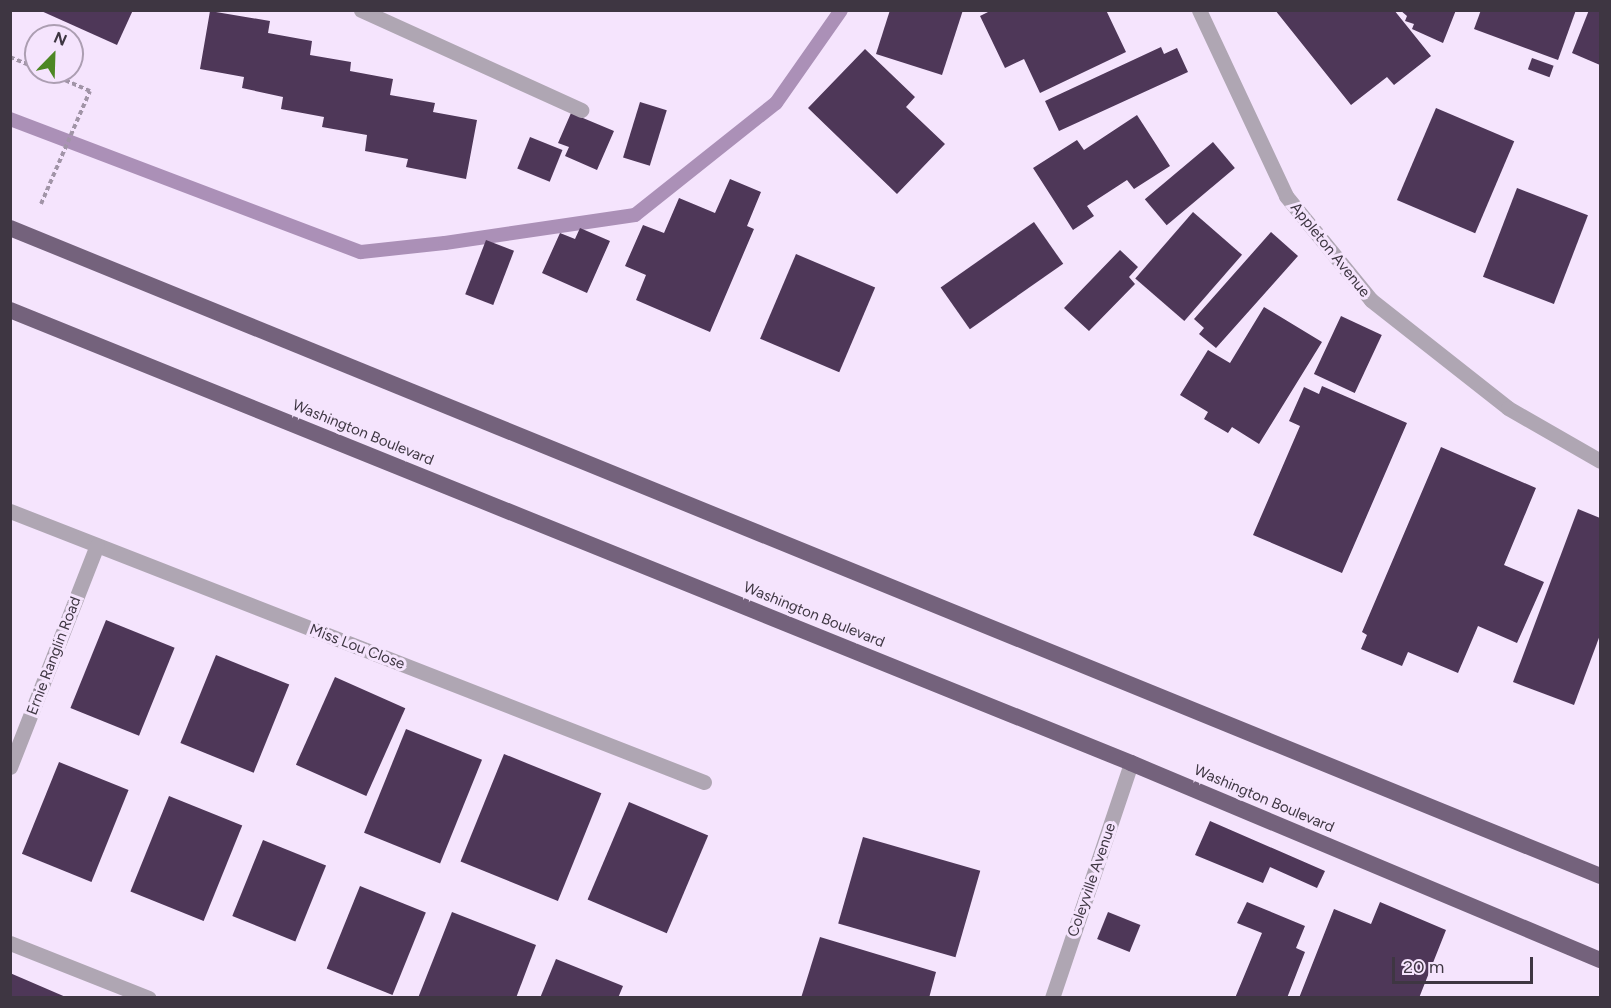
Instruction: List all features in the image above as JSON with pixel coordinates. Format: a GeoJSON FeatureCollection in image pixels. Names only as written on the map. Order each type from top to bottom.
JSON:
{"type":"FeatureCollection","features":[{"type":"Feature","properties":{"kind":"highway"},"geometry":{"type":"LineString","coordinates":[[10,228],[1600,876]]}},
{"type":"Feature","properties":{"kind":"highway","name":"Washington Boulevard"},"geometry":{"type":"LineString","coordinates":[[10,310],[1131,763],[1600,960]]}},
{"type":"Feature","properties":{"kind":"street"},"geometry":{"type":"LineString","coordinates":[[361,10],[581,110]]}},
{"type":"Feature","properties":{"kind":"street","name":"Appleton Avenue"},"geometry":{"type":"LineString","coordinates":[[1199,10],[1221,64],[1286,196],[1371,300],[1508,408],[1600,461]]}},
{"type":"Feature","properties":{"kind":"street","name":"Miss Lou Close"},"geometry":{"type":"LineString","coordinates":[[10,511],[704,782]]}},
{"type":"Feature","properties":{"kind":"street","name":"Ernie Ranglin Road"},"geometry":{"type":"LineString","coordinates":[[10,767],[97,545]]}},
{"type":"Feature","properties":{"kind":"street","name":"Coleyville Avenue"},"geometry":{"type":"LineString","coordinates":[[1052,998],[1131,763]]}},
{"type":"Feature","properties":{"kind":"street"},"geometry":{"type":"LineString","coordinates":[[10,943],[149,998]]}},
{"type":"Feature","properties":{"kind":"path"},"geometry":{"type":"LineString","coordinates":[[10,57],[24,63]]}},
{"type":"Feature","properties":{"kind":"path"},"geometry":{"type":"LineString","coordinates":[[54,175],[90,91],[74,84]]}},
{"type":"Feature","properties":{"kind":"building"},"geometry":{"type":"Polygon","coordinates":[[[39,10],[133,10],[117,45],[84,30],[84,24],[70,24],[39,10]]]}},
{"type":"Feature","properties":{"kind":"building"},"geometry":{"type":"Polygon","coordinates":[[[890,10],[963,10],[942,75],[876,54],[890,10]]]}},
{"type":"Feature","properties":{"kind":"building"},"geometry":{"type":"Polygon","coordinates":[[[992,10],[1106,10],[1126,52],[1040,93],[1024,59],[1005,68],[980,16],[992,10]]]}},
{"type":"Feature","properties":{"kind":"building"},"geometry":{"type":"Polygon","coordinates":[[[1275,10],[1394,10],[1431,56],[1394,85],[1387,77],[1351,105],[1275,10]]]}},
{"type":"Feature","properties":{"kind":"building"},"geometry":{"type":"Polygon","coordinates":[[[1400,10],[1456,10],[1443,43],[1412,29],[1414,24],[1405,21],[1407,16],[1400,10]]]}},
{"type":"Feature","properties":{"kind":"building"},"geometry":{"type":"Polygon","coordinates":[[[1481,10],[1576,10],[1558,60],[1474,29],[1481,10]]]}},
{"type":"Feature","properties":{"kind":"building"},"geometry":{"type":"Polygon","coordinates":[[[1589,10],[1600,10],[1600,65],[1572,53],[1589,10]]]}},
{"type":"Feature","properties":{"kind":"building"},"geometry":{"type":"Polygon","coordinates":[[[210,11],[270,21],[268,33],[312,41],[310,55],[351,62],[350,71],[393,79],[390,95],[435,103],[433,112],[477,120],[466,179],[406,167],[408,159],[365,151],[367,135],[322,127],[324,117],[281,109],[283,97],[242,88],[244,77],[200,69],[210,11]]]}},
{"type":"Feature","properties":{"kind":"building"},"geometry":{"type":"Polygon","coordinates":[[[1161,47],[1164,54],[1177,48],[1188,72],[1059,131],[1045,101],[1161,47]]]}},
{"type":"Feature","properties":{"kind":"building"},"geometry":{"type":"Polygon","coordinates":[[[865,49],[915,97],[906,107],[945,144],[897,194],[808,108],[865,49]]]}},
{"type":"Feature","properties":{"kind":"building"},"geometry":{"type":"Polygon","coordinates":[[[1532,58],[1554,66],[1550,77],[1528,69],[1532,58]]]}},
{"type":"Feature","properties":{"kind":"building"},"geometry":{"type":"Polygon","coordinates":[[[640,102],[667,110],[650,166],[623,157],[640,102]]]}},
{"type":"Feature","properties":{"kind":"building"},"geometry":{"type":"Polygon","coordinates":[[[1436,108],[1514,141],[1475,233],[1397,200],[1436,108]]]}},
{"type":"Feature","properties":{"kind":"building"},"geometry":{"type":"Polygon","coordinates":[[[571,113],[614,131],[597,170],[565,156],[569,147],[558,143],[571,113]]]}},
{"type":"Feature","properties":{"kind":"building"},"geometry":{"type":"Polygon","coordinates":[[[1137,115],[1170,166],[1134,189],[1127,180],[1087,206],[1094,216],[1073,230],[1033,168],[1077,140],[1084,150],[1137,115]]]}},
{"type":"Feature","properties":{"kind":"building"},"geometry":{"type":"Polygon","coordinates":[[[530,137],[562,150],[550,182],[517,169],[530,137]]]}},
{"type":"Feature","properties":{"kind":"building"},"geometry":{"type":"Polygon","coordinates":[[[1213,142],[1235,168],[1167,225],[1145,199],[1213,142]]]}},
{"type":"Feature","properties":{"kind":"building"},"geometry":{"type":"Polygon","coordinates":[[[730,179],[761,192],[747,226],[754,229],[710,332],[636,300],[646,275],[625,266],[643,225],[664,233],[679,198],[715,213],[730,179]]]}},
{"type":"Feature","properties":{"kind":"building"},"geometry":{"type":"Polygon","coordinates":[[[1517,188],[1588,215],[1554,304],[1483,277],[1517,188]]]}},
{"type":"Feature","properties":{"kind":"building"},"geometry":{"type":"Polygon","coordinates":[[[1193,212],[1242,255],[1184,321],[1135,278],[1193,212]]]}},
{"type":"Feature","properties":{"kind":"building"},"geometry":{"type":"Polygon","coordinates":[[[1034,222],[1063,264],[970,329],[941,287],[1034,222]]]}},
{"type":"Feature","properties":{"kind":"building"},"geometry":{"type":"Polygon","coordinates":[[[580,228],[610,241],[587,293],[542,273],[560,233],[575,239],[580,228]]]}},
{"type":"Feature","properties":{"kind":"building"},"geometry":{"type":"Polygon","coordinates":[[[1271,232],[1298,256],[1216,348],[1199,334],[1204,328],[1194,319],[1271,232]]]}},
{"type":"Feature","properties":{"kind":"building"},"geometry":{"type":"Polygon","coordinates":[[[486,240],[514,251],[493,305],[465,294],[486,240]]]}},
{"type":"Feature","properties":{"kind":"building"},"geometry":{"type":"Polygon","coordinates":[[[1120,250],[1138,267],[1129,277],[1135,284],[1089,331],[1064,308],[1120,250]]]}},
{"type":"Feature","properties":{"kind":"building"},"geometry":{"type":"Polygon","coordinates":[[[796,254],[875,288],[839,372],[760,339],[796,254]]]}},
{"type":"Feature","properties":{"kind":"building"},"geometry":{"type":"Polygon","coordinates":[[[1264,307],[1322,342],[1259,444],[1232,427],[1228,433],[1204,419],[1208,412],[1180,395],[1208,350],[1230,363],[1264,307]]]}},
{"type":"Feature","properties":{"kind":"building"},"geometry":{"type":"Polygon","coordinates":[[[1341,316],[1382,335],[1355,393],[1314,374],[1341,316]]]}},
{"type":"Feature","properties":{"kind":"building"},"geometry":{"type":"Polygon","coordinates":[[[1322,386],[1407,423],[1342,573],[1253,535],[1300,426],[1289,421],[1304,387],[1319,394],[1322,386]]]}},
{"type":"Feature","properties":{"kind":"building"},"geometry":{"type":"Polygon","coordinates":[[[1441,447],[1536,488],[1504,565],[1544,582],[1517,643],[1478,626],[1458,673],[1408,652],[1402,666],[1361,649],[1367,635],[1362,632],[1441,447]]]}},
{"type":"Feature","properties":{"kind":"building"},"geometry":{"type":"Polygon","coordinates":[[[1578,509],[1600,518],[1600,635],[1574,705],[1513,682],[1578,509]]]}},
{"type":"Feature","properties":{"kind":"building"},"geometry":{"type":"Polygon","coordinates":[[[106,620],[175,648],[139,736],[70,708],[106,620]]]}},
{"type":"Feature","properties":{"kind":"building"},"geometry":{"type":"Polygon","coordinates":[[[216,655],[289,685],[254,773],[180,743],[216,655]]]}},
{"type":"Feature","properties":{"kind":"building"},"geometry":{"type":"Polygon","coordinates":[[[335,677],[405,708],[366,796],[296,765],[335,677]]]}},
{"type":"Feature","properties":{"kind":"building"},"geometry":{"type":"Polygon","coordinates":[[[406,729],[482,760],[440,864],[364,833],[406,729]]]}},
{"type":"Feature","properties":{"kind":"building"},"geometry":{"type":"Polygon","coordinates":[[[504,754],[601,793],[558,901],[461,862],[504,754]]]}},
{"type":"Feature","properties":{"kind":"building"},"geometry":{"type":"Polygon","coordinates":[[[59,762],[129,790],[91,882],[22,854],[59,762]]]}},
{"type":"Feature","properties":{"kind":"building"},"geometry":{"type":"Polygon","coordinates":[[[169,796],[242,826],[204,921],[130,891],[169,796]]]}},
{"type":"Feature","properties":{"kind":"building"},"geometry":{"type":"Polygon","coordinates":[[[629,802],[708,836],[667,933],[588,900],[629,802]]]}},
{"type":"Feature","properties":{"kind":"building"},"geometry":{"type":"Polygon","coordinates":[[[1210,821],[1325,871],[1317,888],[1270,867],[1263,883],[1195,855],[1210,821]]]}},
{"type":"Feature","properties":{"kind":"building"},"geometry":{"type":"Polygon","coordinates":[[[863,837],[980,871],[955,957],[838,924],[863,837]]]}},
{"type":"Feature","properties":{"kind":"building"},"geometry":{"type":"Polygon","coordinates":[[[263,840],[326,865],[295,942],[232,916],[263,840]]]}},
{"type":"Feature","properties":{"kind":"building"},"geometry":{"type":"Polygon","coordinates":[[[360,886],[426,913],[392,995],[327,969],[360,886]]]}},
{"type":"Feature","properties":{"kind":"building"},"geometry":{"type":"Polygon","coordinates":[[[1247,902],[1305,926],[1296,948],[1305,952],[1287,998],[1235,998],[1262,933],[1237,923],[1247,902]]]}},
{"type":"Feature","properties":{"kind":"building"},"geometry":{"type":"Polygon","coordinates":[[[1380,902],[1446,930],[1419,998],[1299,998],[1334,909],[1371,924],[1380,902]]]}},
{"type":"Feature","properties":{"kind":"building"},"geometry":{"type":"Polygon","coordinates":[[[452,912],[536,945],[516,998],[418,998],[452,912]]]}},
{"type":"Feature","properties":{"kind":"building"},"geometry":{"type":"Polygon","coordinates":[[[1108,912],[1140,925],[1130,952],[1097,939],[1108,912]]]}},
{"type":"Feature","properties":{"kind":"building"},"geometry":{"type":"Polygon","coordinates":[[[820,937],[936,972],[929,998],[801,998],[820,937]]]}},
{"type":"Feature","properties":{"kind":"building"},"geometry":{"type":"Polygon","coordinates":[[[556,959],[623,986],[618,998],[540,998],[556,959]]]}},
{"type":"Feature","properties":{"kind":"building"},"geometry":{"type":"Polygon","coordinates":[[[10,973],[68,998],[10,998],[10,973]]]}},
{"type":"Feature","properties":{"kind":"waterway"},"geometry":{"type":"LineString","coordinates":[[10,119],[361,252],[445,243],[635,215],[776,103],[841,10]]}}]}
